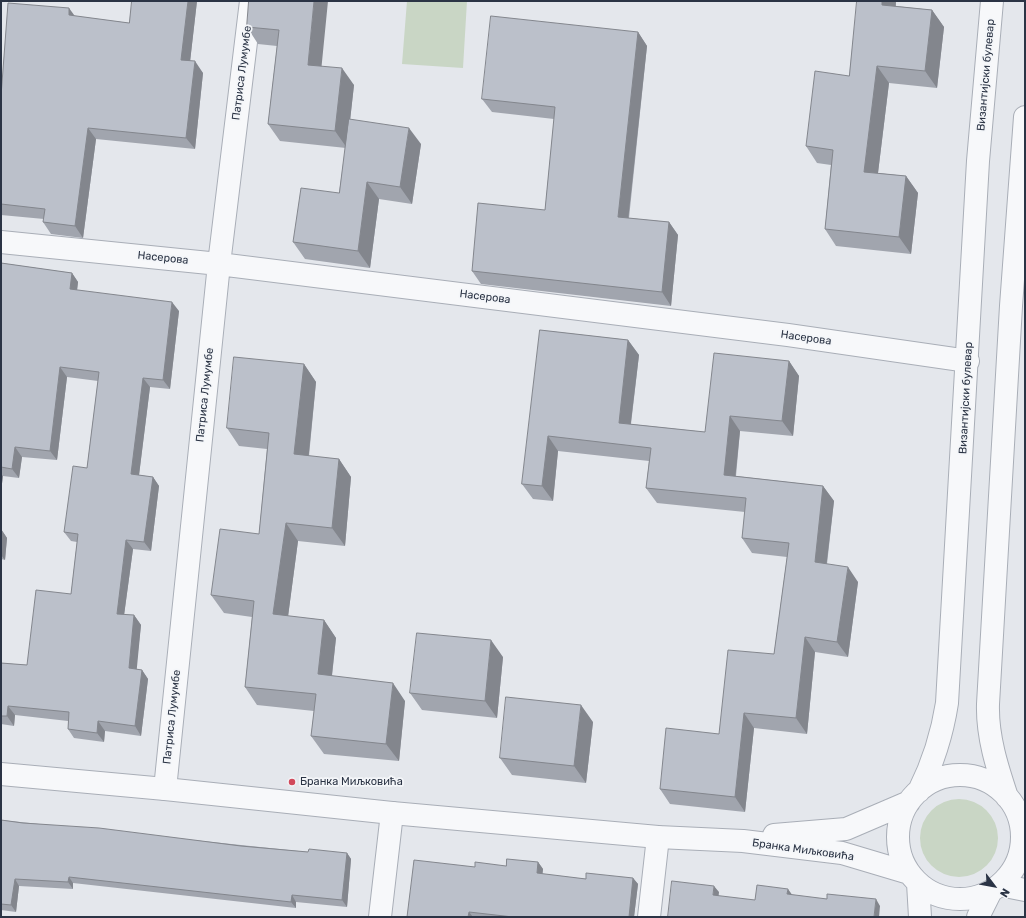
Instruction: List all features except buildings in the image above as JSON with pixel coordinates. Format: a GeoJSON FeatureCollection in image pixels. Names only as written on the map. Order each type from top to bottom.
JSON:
{"type":"FeatureCollection","features":[{"type":"Feature","properties":{"kind":"street","name":"Патриса Лумумбе"},"geometry":{"type":"LineString","coordinates":[[165,789],[219,264],[251,1]]}},
{"type":"Feature","properties":{"kind":"street","name":"Византијски булевар"},"geometry":{"type":"LineString","coordinates":[[914,797],[928,774],[942,735],[947,703],[968,361],[978,161],[992,1]]}},
{"type":"Feature","properties":{"kind":"street"},"geometry":{"type":"LineString","coordinates":[[978,917],[996,888],[1013,868],[1021,850],[1022,829],[1016,808],[993,749],[988,721],[988,704],[1011,306],[1025,118]]}},
{"type":"Feature","properties":{"kind":"street","name":"Насерова"},"geometry":{"type":"LineString","coordinates":[[1,242],[219,264],[780,334],[968,361]]}},
{"type":"Feature","properties":{"kind":"street","name":"Бранка Миљковића"},"geometry":{"type":"LineString","coordinates":[[1,774],[165,789],[392,813],[658,837],[743,841],[842,853],[913,878]]}},
{"type":"Feature","properties":{"kind":"street"},"geometry":{"type":"LineString","coordinates":[[920,917],[913,878],[901,856],[898,837],[901,819],[914,797],[932,782],[948,777],[964,775],[980,779],[995,786],[1016,808]]}},
{"type":"Feature","properties":{"kind":"street","name":"Бранка Миљковића"},"geometry":{"type":"LineString","coordinates":[[743,841],[781,834],[846,829],[914,797]]}},
{"type":"Feature","properties":{"kind":"street"},"geometry":{"type":"LineString","coordinates":[[380,917],[392,813]]}},
{"type":"Feature","properties":{"kind":"street"},"geometry":{"type":"LineString","coordinates":[[649,917],[658,837]]}},
{"type":"Feature","properties":{"kind":"street"},"geometry":{"type":"LineString","coordinates":[[913,878],[930,892],[945,898],[961,900],[976,897],[996,888],[1025,890]]}},
{"type":"Feature","properties":{"kind":"green space"},"geometry":{"type":"Polygon","coordinates":[[[407,1],[467,1],[463,68],[402,64],[407,1]]]}},
{"type":"Feature","properties":{"kind":"green space"},"geometry":{"type":"Polygon","coordinates":[[[959,799],[974,802],[981,806],[991,816],[995,823],[998,838],[995,853],[991,860],[981,870],[974,874],[959,877],[944,874],[937,870],[927,860],[923,853],[920,838],[923,823],[927,816],[937,806],[944,802],[959,799]]]}},
{"type":"Feature","properties":{"kind":"place","name":"Бранка Миљковића"},"geometry":{"type":"Point","coordinates":[292,782]}}]}
